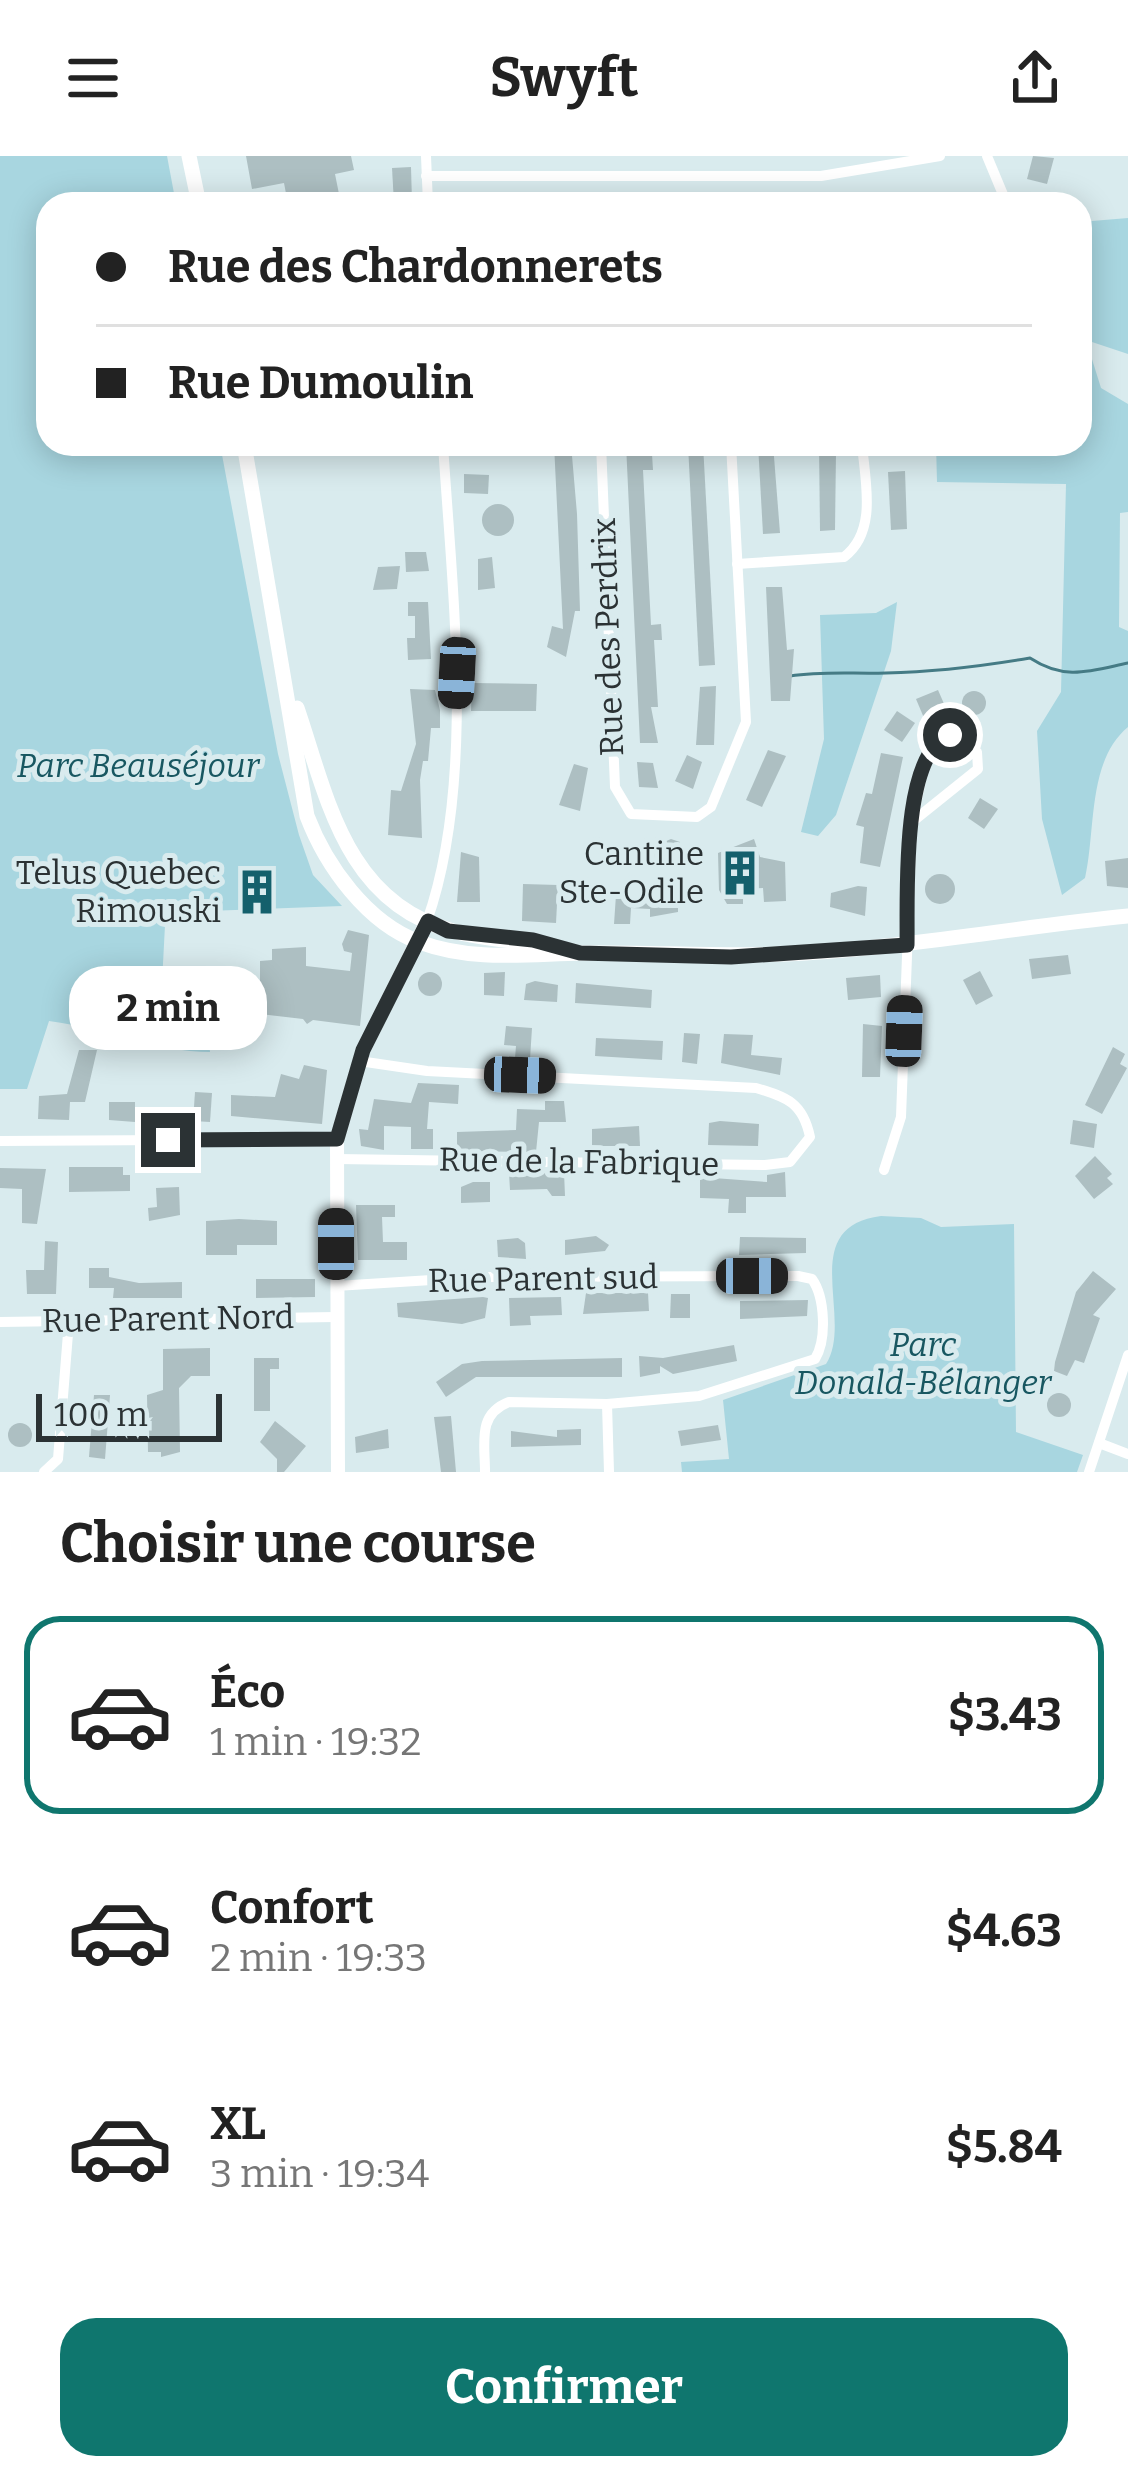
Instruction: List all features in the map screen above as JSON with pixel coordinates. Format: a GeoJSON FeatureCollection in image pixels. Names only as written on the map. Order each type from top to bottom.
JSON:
{"type":"FeatureCollection","features":[{"type":"Feature","properties":{"kind":"main road"},"geometry":{"type":"LineString","coordinates":[[189,156],[196,192]]}},
{"type":"Feature","properties":{"kind":"main road"},"geometry":{"type":"LineString","coordinates":[[246,456],[289,686],[304,798],[328,863],[362,901],[416,942],[477,955],[731,957],[907,945],[1128,916]]}},
{"type":"Feature","properties":{"kind":"main road"},"geometry":{"type":"LineString","coordinates":[[289,686],[341,840],[374,883],[448,931],[533,940],[580,953]]}},
{"type":"Feature","properties":{"kind":"street"},"geometry":{"type":"LineString","coordinates":[[426,156],[427,192]]}},
{"type":"Feature","properties":{"kind":"street"},"geometry":{"type":"LineString","coordinates":[[426,176],[584,166],[820,176],[940,156]]}},
{"type":"Feature","properties":{"kind":"street"},"geometry":{"type":"LineString","coordinates":[[987,156],[1002,192]]}},
{"type":"Feature","properties":{"kind":"street"},"geometry":{"type":"LineString","coordinates":[[338,1472],[337,1139],[358,1061],[441,885],[457,673],[443,456]]}},
{"type":"Feature","properties":{"kind":"street","name":"Rue des Perdrix"},"geometry":{"type":"LineString","coordinates":[[601,456],[615,788],[631,814],[697,817],[711,806],[746,722],[737,564]]}},
{"type":"Feature","properties":{"kind":"street"},"geometry":{"type":"LineString","coordinates":[[731,456],[737,564],[844,556],[856,548],[867,506],[863,456]]}},
{"type":"Feature","properties":{"kind":"street"},"geometry":{"type":"LineString","coordinates":[[884,1170],[902,1118],[912,822],[927,753],[950,735],[968,742],[977,752],[978,770],[912,822]]}},
{"type":"Feature","properties":{"kind":"street","name":"Rue de la Fabrique"},"geometry":{"type":"LineString","coordinates":[[337,1159],[765,1165],[790,1162],[810,1137],[807,1121],[789,1098],[756,1088],[428,1071],[358,1061]]}},
{"type":"Feature","properties":{"kind":"street"},"geometry":{"type":"LineString","coordinates":[[0,1141],[337,1139]]}},
{"type":"Feature","properties":{"kind":"street","name":"Rue Parent sud"},"geometry":{"type":"LineString","coordinates":[[336,1286],[479,1277],[798,1276],[812,1279],[821,1292],[820,1350],[815,1359],[699,1396],[607,1404]]}},
{"type":"Feature","properties":{"kind":"street","name":"Rue Parent Nord"},"geometry":{"type":"LineString","coordinates":[[0,1322],[336,1317]]}},
{"type":"Feature","properties":{"kind":"street"},"geometry":{"type":"LineString","coordinates":[[44,1472],[58,1459],[69,1322]]}},
{"type":"Feature","properties":{"kind":"street"},"geometry":{"type":"LineString","coordinates":[[1089,1472],[1128,1355]]}},
{"type":"Feature","properties":{"kind":"street"},"geometry":{"type":"LineString","coordinates":[[485,1472],[484,1425],[494,1407],[508,1402],[607,1404],[609,1472]]}},
{"type":"Feature","properties":{"kind":"street"},"geometry":{"type":"LineString","coordinates":[[1099,1443],[1128,1454]]}},
{"type":"Feature","properties":{"kind":"green space","name":"Parc Beauséjour"},"geometry":{"type":"Polygon","coordinates":[[[0,156],[167,156],[174,192],[36,192],[36,456],[222,456],[278,754],[299,835],[313,875],[342,906],[207,911],[199,919],[165,925],[162,983],[179,1024],[208,1035],[210,1052],[170,1048],[49,1021],[27,1089],[0,1089],[0,156]]]}},
{"type":"Feature","properties":{"kind":"green space"},"geometry":{"type":"Polygon","coordinates":[[[1128,218],[1128,354],[1092,342],[1092,221],[1128,218]]]}},
{"type":"Feature","properties":{"kind":"green space"},"geometry":{"type":"Polygon","coordinates":[[[1092,359],[1101,388],[1128,404],[1128,512],[1120,513],[1119,627],[1128,631],[1128,727],[1115,741],[1099,777],[1085,878],[1062,895],[1042,819],[1037,731],[1061,692],[1066,484],[937,482],[936,456],[1092,456],[1092,359]]]}},
{"type":"Feature","properties":{"kind":"green space"},"geometry":{"type":"Polygon","coordinates":[[[897,602],[891,651],[836,815],[818,836],[801,832],[824,739],[820,615],[876,613],[897,602]]]}},
{"type":"Feature","properties":{"kind":"green space","name":"Parc Donald-Bélanger"},"geometry":{"type":"Polygon","coordinates":[[[881,1216],[921,1218],[941,1227],[1014,1224],[1016,1432],[1083,1455],[1077,1472],[682,1472],[681,1462],[729,1459],[723,1400],[826,1364],[835,1323],[833,1256],[840,1237],[855,1224],[881,1216]]]}},
{"type":"Feature","properties":{"kind":"building"},"geometry":{"type":"Polygon","coordinates":[[[246,156],[351,156],[354,170],[335,174],[339,192],[286,192],[284,183],[252,189],[246,156]]]}},
{"type":"Feature","properties":{"kind":"building"},"geometry":{"type":"Polygon","coordinates":[[[1033,156],[1054,158],[1047,184],[1027,179],[1033,156]]]}},
{"type":"Feature","properties":{"kind":"building"},"geometry":{"type":"Polygon","coordinates":[[[411,167],[412,192],[393,192],[392,168],[411,167]]]}},
{"type":"Feature","properties":{"kind":"building"},"geometry":{"type":"Polygon","coordinates":[[[555,456],[572,456],[580,611],[575,611],[566,657],[547,647],[552,626],[563,629],[555,456]]]}},
{"type":"Feature","properties":{"kind":"building"},"geometry":{"type":"Polygon","coordinates":[[[627,456],[652,456],[653,470],[643,470],[651,625],[661,624],[662,640],[654,640],[658,707],[651,707],[658,743],[640,743],[627,456]]]}},
{"type":"Feature","properties":{"kind":"building"},"geometry":{"type":"Polygon","coordinates":[[[689,456],[704,456],[715,665],[699,666],[689,456]]]}},
{"type":"Feature","properties":{"kind":"building"},"geometry":{"type":"Polygon","coordinates":[[[759,456],[774,456],[780,533],[763,534],[759,456]]]}},
{"type":"Feature","properties":{"kind":"building"},"geometry":{"type":"Polygon","coordinates":[[[819,456],[836,456],[835,530],[820,531],[819,456]]]}},
{"type":"Feature","properties":{"kind":"building"},"geometry":{"type":"Polygon","coordinates":[[[905,471],[907,529],[891,530],[888,472],[905,471]]]}},
{"type":"Feature","properties":{"kind":"building"},"geometry":{"type":"Polygon","coordinates":[[[464,474],[489,475],[488,494],[464,493],[464,474]]]}},
{"type":"Feature","properties":{"kind":"building"},"geometry":{"type":"Polygon","coordinates":[[[498,504],[509,509],[514,520],[509,531],[498,536],[487,531],[482,520],[487,509],[498,504]]]}},
{"type":"Feature","properties":{"kind":"building"},"geometry":{"type":"Polygon","coordinates":[[[405,552],[426,552],[429,571],[406,572],[405,552]]]}},
{"type":"Feature","properties":{"kind":"building"},"geometry":{"type":"Polygon","coordinates":[[[492,557],[495,588],[478,590],[478,559],[492,557]]]}},
{"type":"Feature","properties":{"kind":"building"},"geometry":{"type":"Polygon","coordinates":[[[400,566],[397,589],[373,590],[378,567],[400,566]]]}},
{"type":"Feature","properties":{"kind":"building"},"geometry":{"type":"Polygon","coordinates":[[[766,587],[782,587],[787,650],[794,649],[790,701],[771,701],[766,587]]]}},
{"type":"Feature","properties":{"kind":"building"},"geometry":{"type":"Polygon","coordinates":[[[408,602],[428,602],[431,659],[408,660],[407,638],[415,638],[415,616],[408,616],[408,602]]]}},
{"type":"Feature","properties":{"kind":"building"},"geometry":{"type":"Polygon","coordinates":[[[472,683],[537,684],[536,711],[471,711],[472,683]]]}},
{"type":"Feature","properties":{"kind":"building"},"geometry":{"type":"Polygon","coordinates":[[[716,686],[714,745],[696,745],[700,687],[716,686]]]}},
{"type":"Feature","properties":{"kind":"building"},"geometry":{"type":"Polygon","coordinates":[[[410,689],[435,690],[440,710],[440,728],[431,728],[428,761],[423,761],[420,780],[422,838],[388,835],[391,790],[401,791],[416,744],[410,689]]]}},
{"type":"Feature","properties":{"kind":"building"},"geometry":{"type":"Polygon","coordinates":[[[938,690],[945,706],[924,718],[916,699],[938,690]]]}},
{"type":"Feature","properties":{"kind":"building"},"geometry":{"type":"Polygon","coordinates":[[[974,691],[983,694],[983,712],[974,715],[965,712],[962,703],[965,694],[974,691]]]}},
{"type":"Feature","properties":{"kind":"building"},"geometry":{"type":"Polygon","coordinates":[[[897,711],[915,723],[902,742],[884,730],[897,711]]]}},
{"type":"Feature","properties":{"kind":"building"},"geometry":{"type":"Polygon","coordinates":[[[768,750],[786,756],[762,807],[746,800],[768,750]]]}},
{"type":"Feature","properties":{"kind":"building"},"geometry":{"type":"Polygon","coordinates":[[[881,753],[903,757],[880,867],[860,863],[864,827],[856,825],[866,793],[872,794],[881,753]]]}},
{"type":"Feature","properties":{"kind":"building"},"geometry":{"type":"Polygon","coordinates":[[[687,755],[702,762],[693,789],[675,781],[687,755]]]}},
{"type":"Feature","properties":{"kind":"building"},"geometry":{"type":"Polygon","coordinates":[[[637,762],[653,763],[658,788],[639,787],[637,762]]]}},
{"type":"Feature","properties":{"kind":"building"},"geometry":{"type":"Polygon","coordinates":[[[574,764],[588,768],[580,811],[559,805],[574,764]]]}},
{"type":"Feature","properties":{"kind":"building"},"geometry":{"type":"Polygon","coordinates":[[[980,798],[998,809],[984,829],[968,818],[980,798]]]}},
{"type":"Feature","properties":{"kind":"building","name":"Cantine Ste-Odile"},"geometry":{"type":"Polygon","coordinates":[[[754,839],[760,857],[785,862],[786,901],[764,902],[763,888],[743,889],[743,904],[727,904],[719,890],[718,853],[754,839]]]}},
{"type":"Feature","properties":{"kind":"building"},"geometry":{"type":"Polygon","coordinates":[[[664,842],[680,842],[681,861],[650,862],[649,851],[664,850],[664,842]]]}},
{"type":"Feature","properties":{"kind":"building"},"geometry":{"type":"Polygon","coordinates":[[[461,852],[479,857],[480,902],[457,902],[461,852]]]}},
{"type":"Feature","properties":{"kind":"building"},"geometry":{"type":"Polygon","coordinates":[[[1128,858],[1128,888],[1107,886],[1105,861],[1128,858]]]}},
{"type":"Feature","properties":{"kind":"building"},"geometry":{"type":"Polygon","coordinates":[[[940,874],[955,889],[940,904],[925,889],[940,874]]]}},
{"type":"Feature","properties":{"kind":"building"},"geometry":{"type":"Polygon","coordinates":[[[523,884],[558,885],[556,923],[522,921],[523,884]]]}},
{"type":"Feature","properties":{"kind":"building"},"geometry":{"type":"Polygon","coordinates":[[[867,887],[865,916],[830,907],[831,893],[867,887]]]}},
{"type":"Feature","properties":{"kind":"building"},"geometry":{"type":"Polygon","coordinates":[[[616,895],[631,895],[631,900],[678,898],[678,912],[650,917],[650,909],[631,908],[630,924],[614,924],[616,895]]]}},
{"type":"Feature","properties":{"kind":"building"},"geometry":{"type":"Polygon","coordinates":[[[348,930],[369,935],[360,1026],[313,1020],[307,1024],[303,1019],[260,1014],[260,961],[272,960],[272,949],[306,947],[306,966],[350,971],[352,953],[344,951],[342,944],[348,930]]]}},
{"type":"Feature","properties":{"kind":"building"},"geometry":{"type":"Polygon","coordinates":[[[1068,955],[1071,974],[1032,979],[1029,959],[1068,955]]]}},
{"type":"Feature","properties":{"kind":"building"},"geometry":{"type":"Polygon","coordinates":[[[980,971],[993,996],[976,1005],[963,980],[980,971]]]}},
{"type":"Feature","properties":{"kind":"building"},"geometry":{"type":"Polygon","coordinates":[[[430,972],[439,975],[439,993],[430,996],[421,993],[418,984],[421,975],[430,972]]]}},
{"type":"Feature","properties":{"kind":"building"},"geometry":{"type":"Polygon","coordinates":[[[505,972],[504,996],[484,995],[484,973],[505,972]]]}},
{"type":"Feature","properties":{"kind":"building"},"geometry":{"type":"Polygon","coordinates":[[[880,975],[881,997],[848,1000],[846,978],[880,975]]]}},
{"type":"Feature","properties":{"kind":"building"},"geometry":{"type":"Polygon","coordinates":[[[576,983],[652,990],[651,1008],[575,1003],[576,983]]]}},
{"type":"Feature","properties":{"kind":"building"},"geometry":{"type":"Polygon","coordinates":[[[526,984],[558,985],[557,1002],[524,1000],[526,984]]]}},
{"type":"Feature","properties":{"kind":"building"},"geometry":{"type":"Polygon","coordinates":[[[863,1024],[882,1026],[880,1077],[862,1077],[863,1024]]]}},
{"type":"Feature","properties":{"kind":"building"},"geometry":{"type":"Polygon","coordinates":[[[506,1026],[532,1028],[530,1059],[515,1058],[516,1046],[504,1045],[506,1026]]]}},
{"type":"Feature","properties":{"kind":"building"},"geometry":{"type":"Polygon","coordinates":[[[684,1033],[700,1034],[697,1064],[682,1062],[684,1033]]]}},
{"type":"Feature","properties":{"kind":"building"},"geometry":{"type":"Polygon","coordinates":[[[724,1034],[753,1035],[751,1055],[782,1058],[780,1075],[721,1063],[724,1034]]]}},
{"type":"Feature","properties":{"kind":"building"},"geometry":{"type":"Polygon","coordinates":[[[596,1038],[663,1041],[662,1060],[595,1056],[596,1038]]]}},
{"type":"Feature","properties":{"kind":"building"},"geometry":{"type":"Polygon","coordinates":[[[1113,1047],[1125,1054],[1120,1064],[1127,1068],[1102,1114],[1085,1105],[1113,1047]]]}},
{"type":"Feature","properties":{"kind":"building"},"geometry":{"type":"Polygon","coordinates":[[[79,1050],[97,1050],[85,1102],[70,1102],[69,1120],[38,1119],[39,1096],[67,1094],[79,1050]]]}},
{"type":"Feature","properties":{"kind":"building"},"geometry":{"type":"Polygon","coordinates":[[[304,1065],[327,1070],[322,1124],[231,1116],[231,1095],[275,1097],[281,1074],[299,1079],[304,1065]]]}},
{"type":"Feature","properties":{"kind":"building"},"geometry":{"type":"Polygon","coordinates":[[[418,1083],[459,1085],[458,1104],[429,1102],[427,1129],[433,1129],[433,1149],[411,1149],[411,1127],[384,1126],[384,1150],[361,1146],[359,1129],[368,1130],[374,1099],[411,1103],[418,1083]]]}},
{"type":"Feature","properties":{"kind":"building"},"geometry":{"type":"Polygon","coordinates":[[[195,1092],[212,1093],[210,1122],[193,1121],[195,1092]]]}},
{"type":"Feature","properties":{"kind":"building"},"geometry":{"type":"Polygon","coordinates":[[[545,1101],[564,1101],[566,1122],[539,1122],[536,1152],[457,1151],[457,1132],[516,1130],[517,1109],[545,1110],[545,1101]]]}},
{"type":"Feature","properties":{"kind":"building"},"geometry":{"type":"Polygon","coordinates":[[[109,1102],[135,1102],[135,1122],[109,1120],[109,1102]]]}},
{"type":"Feature","properties":{"kind":"building"},"geometry":{"type":"Polygon","coordinates":[[[1073,1120],[1097,1124],[1094,1148],[1070,1144],[1073,1120]]]}},
{"type":"Feature","properties":{"kind":"building"},"geometry":{"type":"Polygon","coordinates":[[[709,1123],[759,1124],[758,1146],[708,1145],[709,1123]]]}},
{"type":"Feature","properties":{"kind":"building"},"geometry":{"type":"Polygon","coordinates":[[[639,1126],[640,1146],[592,1146],[592,1129],[639,1126]]]}},
{"type":"Feature","properties":{"kind":"building"},"geometry":{"type":"Polygon","coordinates":[[[1095,1156],[1112,1174],[1107,1178],[1113,1184],[1094,1199],[1075,1176],[1095,1156]]]}},
{"type":"Feature","properties":{"kind":"building"},"geometry":{"type":"Polygon","coordinates":[[[69,1167],[123,1167],[123,1175],[130,1175],[130,1191],[69,1192],[69,1167]]]}},
{"type":"Feature","properties":{"kind":"building"},"geometry":{"type":"Polygon","coordinates":[[[0,1168],[46,1169],[37,1224],[22,1223],[22,1189],[0,1188],[0,1168]]]}},
{"type":"Feature","properties":{"kind":"building"},"geometry":{"type":"Polygon","coordinates":[[[564,1172],[565,1196],[552,1196],[547,1189],[510,1190],[509,1173],[564,1172]]]}},
{"type":"Feature","properties":{"kind":"building"},"geometry":{"type":"Polygon","coordinates":[[[785,1172],[786,1197],[746,1197],[746,1213],[728,1213],[729,1199],[700,1198],[700,1177],[767,1182],[767,1175],[785,1172]]]}},
{"type":"Feature","properties":{"kind":"building"},"geometry":{"type":"Polygon","coordinates":[[[490,1182],[490,1202],[461,1203],[461,1187],[490,1182]]]}},
{"type":"Feature","properties":{"kind":"building"},"geometry":{"type":"Polygon","coordinates":[[[179,1187],[180,1215],[149,1221],[148,1208],[157,1207],[156,1188],[179,1187]]]}},
{"type":"Feature","properties":{"kind":"building"},"geometry":{"type":"Polygon","coordinates":[[[356,1205],[395,1205],[395,1217],[382,1217],[383,1242],[407,1242],[407,1260],[358,1260],[356,1205]]]}},
{"type":"Feature","properties":{"kind":"building"},"geometry":{"type":"Polygon","coordinates":[[[206,1221],[277,1221],[277,1245],[237,1245],[237,1255],[206,1255],[206,1221]]]}},
{"type":"Feature","properties":{"kind":"building"},"geometry":{"type":"Polygon","coordinates":[[[596,1236],[609,1245],[605,1251],[565,1255],[565,1240],[596,1236]]]}},
{"type":"Feature","properties":{"kind":"building"},"geometry":{"type":"Polygon","coordinates":[[[740,1237],[806,1238],[806,1253],[739,1255],[740,1237]]]}},
{"type":"Feature","properties":{"kind":"building"},"geometry":{"type":"Polygon","coordinates":[[[518,1238],[525,1243],[526,1259],[498,1257],[497,1240],[518,1238]]]}},
{"type":"Feature","properties":{"kind":"building"},"geometry":{"type":"Polygon","coordinates":[[[45,1241],[58,1242],[56,1294],[27,1294],[26,1270],[44,1270],[45,1241]]]}},
{"type":"Feature","properties":{"kind":"building"},"geometry":{"type":"Polygon","coordinates":[[[89,1268],[109,1268],[109,1277],[139,1283],[182,1282],[182,1298],[113,1298],[114,1288],[89,1288],[89,1268]]]}},
{"type":"Feature","properties":{"kind":"building"},"geometry":{"type":"Polygon","coordinates":[[[1093,1271],[1116,1289],[1093,1315],[1100,1318],[1084,1363],[1075,1360],[1067,1376],[1054,1371],[1055,1362],[1076,1292],[1093,1271]]]}},
{"type":"Feature","properties":{"kind":"building"},"geometry":{"type":"Polygon","coordinates":[[[256,1279],[315,1279],[315,1297],[256,1298],[256,1279]]]}},
{"type":"Feature","properties":{"kind":"building"},"geometry":{"type":"Polygon","coordinates":[[[586,1293],[648,1293],[649,1311],[583,1314],[586,1293]]]}},
{"type":"Feature","properties":{"kind":"building"},"geometry":{"type":"Polygon","coordinates":[[[671,1294],[690,1294],[690,1318],[670,1318],[671,1294]]]}},
{"type":"Feature","properties":{"kind":"building"},"geometry":{"type":"Polygon","coordinates":[[[561,1297],[562,1315],[530,1316],[531,1325],[510,1326],[509,1298],[561,1297]]]}},
{"type":"Feature","properties":{"kind":"building"},"geometry":{"type":"Polygon","coordinates":[[[488,1298],[485,1318],[462,1324],[398,1317],[397,1303],[488,1298]]]}},
{"type":"Feature","properties":{"kind":"building"},"geometry":{"type":"Polygon","coordinates":[[[808,1300],[807,1316],[740,1319],[740,1301],[808,1300]]]}},
{"type":"Feature","properties":{"kind":"building"},"geometry":{"type":"Polygon","coordinates":[[[734,1345],[737,1361],[673,1374],[660,1366],[660,1373],[640,1377],[639,1356],[663,1358],[734,1345]]]}},
{"type":"Feature","properties":{"kind":"building"},"geometry":{"type":"Polygon","coordinates":[[[210,1348],[210,1376],[191,1376],[179,1388],[180,1452],[161,1457],[161,1452],[148,1452],[147,1395],[163,1390],[163,1349],[210,1348]]]}},
{"type":"Feature","properties":{"kind":"building"},"geometry":{"type":"Polygon","coordinates":[[[254,1358],[279,1358],[279,1369],[270,1369],[270,1411],[254,1411],[254,1358]]]}},
{"type":"Feature","properties":{"kind":"building"},"geometry":{"type":"Polygon","coordinates":[[[622,1358],[622,1377],[476,1377],[446,1397],[436,1382],[462,1364],[482,1361],[622,1358]]]}},
{"type":"Feature","properties":{"kind":"building"},"geometry":{"type":"Polygon","coordinates":[[[1059,1393],[1068,1396],[1068,1414],[1059,1417],[1050,1414],[1047,1405],[1050,1396],[1059,1393]]]}},
{"type":"Feature","properties":{"kind":"building"},"geometry":{"type":"Polygon","coordinates":[[[94,1395],[110,1395],[105,1459],[89,1457],[94,1395]]]}},
{"type":"Feature","properties":{"kind":"building"},"geometry":{"type":"Polygon","coordinates":[[[451,1416],[456,1472],[441,1472],[434,1417],[451,1416]]]}},
{"type":"Feature","properties":{"kind":"building"},"geometry":{"type":"Polygon","coordinates":[[[275,1421],[306,1446],[284,1472],[277,1472],[277,1459],[260,1442],[275,1421]]]}},
{"type":"Feature","properties":{"kind":"building"},"geometry":{"type":"Polygon","coordinates":[[[20,1423],[29,1426],[29,1444],[20,1447],[11,1444],[8,1435],[11,1426],[20,1423]]]}},
{"type":"Feature","properties":{"kind":"building"},"geometry":{"type":"Polygon","coordinates":[[[718,1425],[721,1440],[681,1446],[678,1431],[718,1425]]]}},
{"type":"Feature","properties":{"kind":"building"},"geometry":{"type":"Polygon","coordinates":[[[388,1429],[389,1448],[356,1453],[355,1437],[388,1429]]]}},
{"type":"Feature","properties":{"kind":"building"},"geometry":{"type":"Polygon","coordinates":[[[581,1429],[581,1445],[511,1447],[511,1431],[557,1437],[557,1430],[581,1429]]]}},
{"type":"Feature","properties":{"kind":"waterway"},"geometry":{"type":"LineString","coordinates":[[790,676],[922,671],[1030,658],[1066,672],[1128,663]]}},
{"type":"Feature","properties":{"kind":"place","name":"Cantine Ste-Odile"},"geometry":{"type":"Point","coordinates":[740,873]}},
{"type":"Feature","properties":{"kind":"place","name":"Telus Quebec Rimouski"},"geometry":{"type":"Point","coordinates":[257,892]}},
{"type":"Feature","properties":{"kind":"route"},"geometry":{"type":"LineString","coordinates":[[168,1140],[337,1139],[363,1050],[428,921],[448,931],[533,940],[580,953],[731,957],[907,945],[909,839],[917,787],[927,753],[939,739],[950,735]]}}]}
